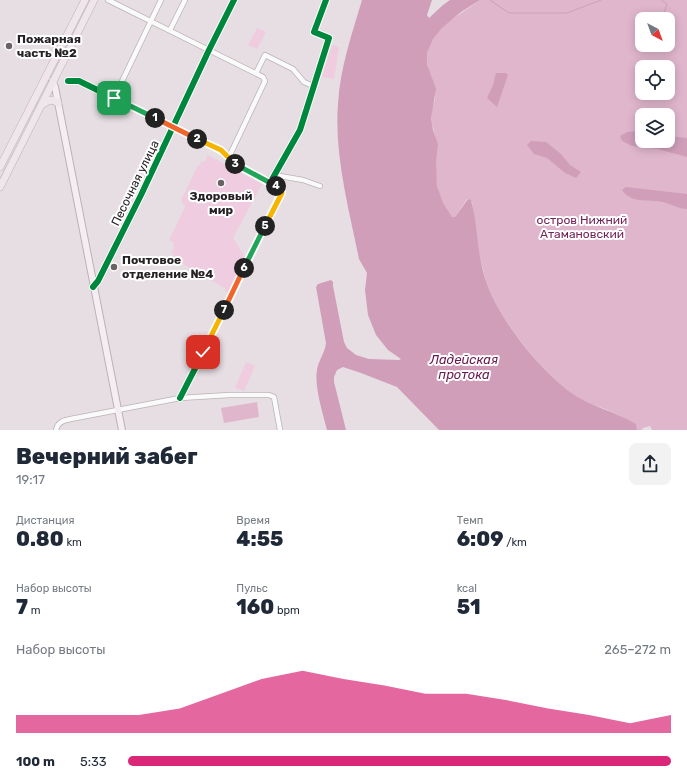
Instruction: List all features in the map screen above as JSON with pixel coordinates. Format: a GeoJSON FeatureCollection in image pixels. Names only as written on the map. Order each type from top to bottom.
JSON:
{"type":"FeatureCollection","features":[{"type":"Feature","properties":{"kind":"highway"},"geometry":{"type":"LineString","coordinates":[[0,167],[85,0]]}},
{"type":"Feature","properties":{"kind":"highway"},"geometry":{"type":"LineString","coordinates":[[0,187],[94,0]]}},
{"type":"Feature","properties":{"kind":"highway"},"geometry":{"type":"LineString","coordinates":[[40,106],[53,100],[58,103]]}},
{"type":"Feature","properties":{"kind":"main road"},"geometry":{"type":"LineString","coordinates":[[46,76],[53,81],[58,103],[122,430]]}},
{"type":"Feature","properties":{"kind":"street"},"geometry":{"type":"LineString","coordinates":[[108,0],[264,77],[265,81],[228,159]]}},
{"type":"Feature","properties":{"kind":"street"},"geometry":{"type":"LineString","coordinates":[[114,98],[161,0]]}},
{"type":"Feature","properties":{"kind":"street"},"geometry":{"type":"LineString","coordinates":[[170,30],[185,0]]}},
{"type":"Feature","properties":{"kind":"street","name":"Песочная улица"},"geometry":{"type":"LineString","coordinates":[[93,287],[102,274],[234,0]]}},
{"type":"Feature","properties":{"kind":"street"},"geometry":{"type":"LineString","coordinates":[[270,183],[300,130],[329,38],[314,32],[326,0]]}},
{"type":"Feature","properties":{"kind":"street"},"geometry":{"type":"LineString","coordinates":[[256,73],[265,55],[293,69],[304,82],[313,86]]}},
{"type":"Feature","properties":{"kind":"street"},"geometry":{"type":"LineString","coordinates":[[68,81],[79,81],[221,150],[228,159],[281,190],[282,193],[180,398]]}},
{"type":"Feature","properties":{"kind":"street"},"geometry":{"type":"LineString","coordinates":[[274,175],[304,180],[320,186]]}},
{"type":"Feature","properties":{"kind":"street"},"geometry":{"type":"LineString","coordinates":[[56,430],[57,425],[61,421],[180,398],[229,395],[269,395],[274,397],[280,430]]}},
{"type":"Feature","properties":{"kind":"shaded area"},"geometry":{"type":"Polygon","coordinates":[[[257,28],[266,32],[257,49],[248,45],[257,28]]]}},
{"type":"Feature","properties":{"kind":"shaded area"},"geometry":{"type":"Polygon","coordinates":[[[332,45],[339,47],[334,79],[322,77],[332,45]]]}},
{"type":"Feature","properties":{"kind":"shaded area"},"geometry":{"type":"Polygon","coordinates":[[[208,155],[262,184],[233,238],[245,257],[229,293],[225,291],[226,289],[173,258],[174,255],[171,254],[174,248],[173,242],[169,240],[185,207],[181,200],[196,169],[202,161],[205,162],[208,155]]]}},
{"type":"Feature","properties":{"kind":"shaded area"},"geometry":{"type":"Polygon","coordinates":[[[246,362],[255,366],[244,391],[235,388],[246,362]]]}},
{"type":"Feature","properties":{"kind":"green space","name":"остров Нижний Атамановский"},"geometry":{"type":"Polygon","coordinates":[[[480,0],[687,0],[687,430],[652,430],[650,426],[643,428],[642,430],[637,430],[631,421],[608,410],[581,400],[553,377],[538,362],[511,328],[499,310],[485,277],[480,259],[472,202],[467,199],[453,218],[441,201],[436,180],[435,136],[431,118],[435,94],[428,65],[427,53],[438,32],[451,20],[480,0]]]}},
{"type":"Feature","properties":{"kind":"green space"},"geometry":{"type":"Polygon","coordinates":[[[257,402],[259,417],[224,423],[221,408],[257,402]]]}},
{"type":"Feature","properties":{"kind":"water","name":"Ладейская протока"},"geometry":{"type":"Polygon","coordinates":[[[362,0],[432,0],[427,15],[429,18],[450,0],[480,0],[461,12],[442,28],[433,39],[427,53],[427,64],[436,89],[431,118],[438,144],[436,162],[437,186],[443,203],[452,217],[455,217],[468,199],[471,200],[482,269],[485,278],[499,309],[520,341],[532,356],[545,370],[570,392],[586,402],[636,424],[637,430],[439,430],[397,387],[343,367],[337,370],[334,377],[334,382],[346,430],[327,430],[319,400],[316,377],[326,343],[316,287],[318,284],[331,280],[333,282],[344,342],[347,348],[356,355],[369,359],[401,359],[388,350],[376,335],[368,315],[365,290],[367,273],[359,259],[340,162],[337,123],[339,91],[347,51],[362,0]]]}},
{"type":"Feature","properties":{"kind":"water"},"geometry":{"type":"Polygon","coordinates":[[[496,73],[506,73],[508,75],[497,107],[487,98],[493,85],[496,73]]]}},
{"type":"Feature","properties":{"kind":"water"},"geometry":{"type":"Polygon","coordinates":[[[635,131],[635,146],[622,141],[620,136],[627,132],[635,131]]]}},
{"type":"Feature","properties":{"kind":"water"},"geometry":{"type":"Polygon","coordinates":[[[675,137],[687,138],[687,157],[649,148],[675,148],[675,137]]]}},
{"type":"Feature","properties":{"kind":"water"},"geometry":{"type":"Polygon","coordinates":[[[531,141],[546,142],[561,154],[570,165],[581,172],[576,178],[565,173],[547,158],[534,154],[527,145],[531,141]]]}},
{"type":"Feature","properties":{"kind":"water"},"geometry":{"type":"Polygon","coordinates":[[[626,187],[687,194],[687,209],[658,201],[635,199],[630,197],[622,190],[626,187]]]}},
{"type":"Feature","properties":{"kind":"waterway"},"geometry":{"type":"LineString","coordinates":[[490,0],[509,13],[567,13],[601,0]]}},
{"type":"Feature","properties":{"kind":"waterway"},"geometry":{"type":"LineString","coordinates":[[661,0],[667,4],[664,12]]}},
{"type":"Feature","properties":{"kind":"tram line"},"geometry":{"type":"LineString","coordinates":[[0,179],[90,0]]}},
{"type":"Feature","properties":{"kind":"cycle path"},"geometry":{"type":"LineString","coordinates":[[93,287],[98,281],[141,195],[234,0]]}},
{"type":"Feature","properties":{"kind":"cycle path"},"geometry":{"type":"LineString","coordinates":[[270,183],[300,130],[329,38],[314,32],[326,0]]}},
{"type":"Feature","properties":{"kind":"cycle path"},"geometry":{"type":"LineString","coordinates":[[68,81],[79,81],[216,148],[223,152],[234,163],[282,191],[180,398]]}},
{"type":"Feature","properties":{"kind":"place","name":"Пожарная часть №2"},"geometry":{"type":"Point","coordinates":[9,46]}},
{"type":"Feature","properties":{"kind":"place","name":"Здоровый мир"},"geometry":{"type":"Point","coordinates":[221,183]}},
{"type":"Feature","properties":{"kind":"place","name":"Почтовое отделение №4"},"geometry":{"type":"Point","coordinates":[114,267]}},
{"type":"Feature","properties":{"kind":"route"},"geometry":{"type":"LineString","coordinates":[[114,98],[221,150],[228,159],[282,191],[203,352]]}}]}
